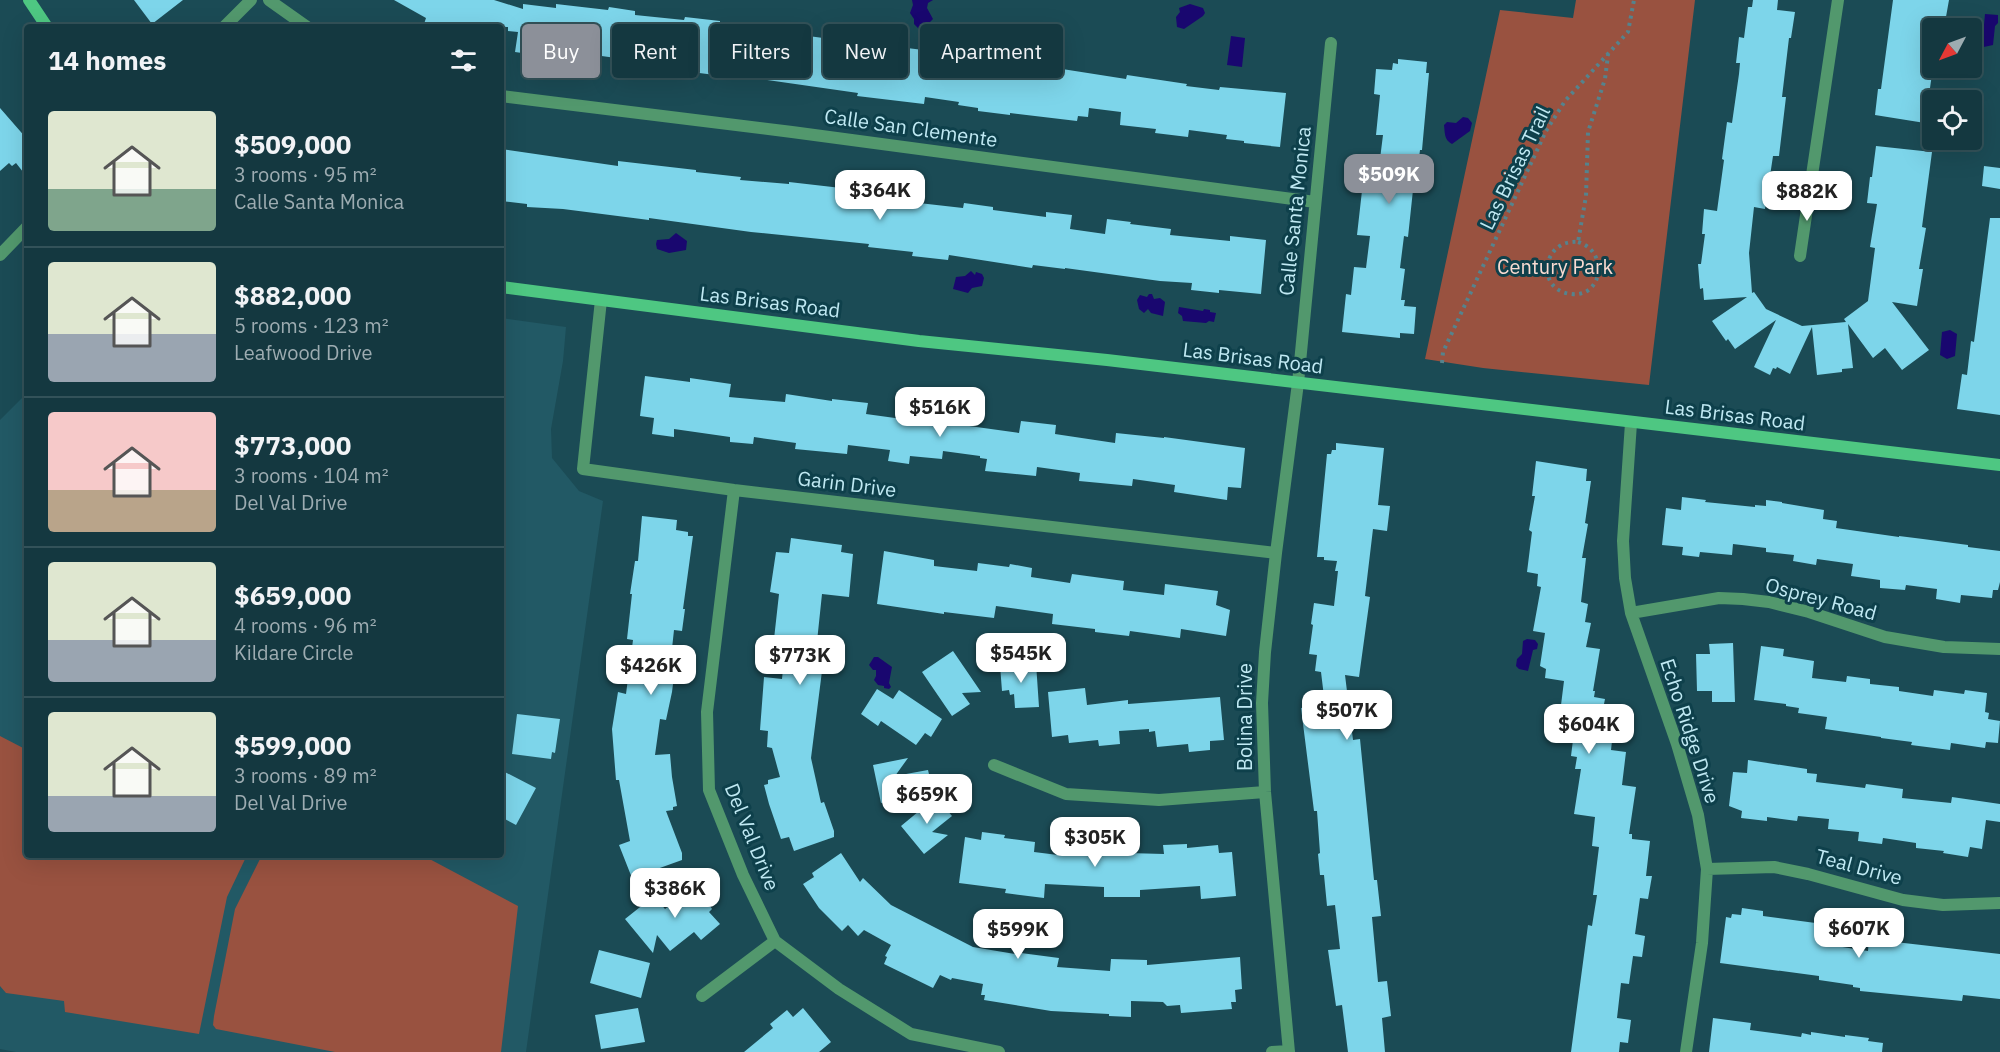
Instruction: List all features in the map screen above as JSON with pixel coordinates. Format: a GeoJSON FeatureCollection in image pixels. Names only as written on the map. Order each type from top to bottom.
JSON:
{"type":"FeatureCollection","features":[{"type":"Feature","properties":{"kind":"street"},"geometry":{"type":"LineString","coordinates":[[29,0],[45,24]]}},
{"type":"Feature","properties":{"kind":"street"},"geometry":{"type":"LineString","coordinates":[[227,24],[251,0]]}},
{"type":"Feature","properties":{"kind":"street"},"geometry":{"type":"LineString","coordinates":[[269,0],[303,24]]}},
{"type":"Feature","properties":{"kind":"street"},"geometry":{"type":"LineString","coordinates":[[1800,256],[1838,0]]}},
{"type":"Feature","properties":{"kind":"street","name":"Calle Santa Monica"},"geometry":{"type":"LineString","coordinates":[[1298,383],[1331,43]]}},
{"type":"Feature","properties":{"kind":"street","name":"Calle San Clemente"},"geometry":{"type":"LineString","coordinates":[[504,96],[792,132],[1315,202]]}},
{"type":"Feature","properties":{"kind":"street"},"geometry":{"type":"LineString","coordinates":[[3,247],[24,230]]}},
{"type":"Feature","properties":{"kind":"street","name":"Las Brisas Road"},"geometry":{"type":"LineString","coordinates":[[504,287],[919,341],[1107,360],[2000,465]]}},
{"type":"Feature","properties":{"kind":"street","name":"Garin Drive"},"geometry":{"type":"LineString","coordinates":[[601,300],[583,469],[734,490],[1276,554]]}},
{"type":"Feature","properties":{"kind":"street","name":"Bolina Drive"},"geometry":{"type":"LineString","coordinates":[[1289,1051],[1265,792],[1262,703],[1276,554],[1298,383]]}},
{"type":"Feature","properties":{"kind":"street","name":"Echo Ridge Drive"},"geometry":{"type":"LineString","coordinates":[[1630,423],[1623,541],[1625,578],[1631,613],[1677,744],[1698,816],[1707,869],[1702,943],[1686,1052]]}},
{"type":"Feature","properties":{"kind":"street","name":"Del Val Drive"},"geometry":{"type":"LineString","coordinates":[[734,490],[707,712],[709,790],[743,875],[775,941],[839,989],[911,1034],[999,1052]]}},
{"type":"Feature","properties":{"kind":"street","name":"Osprey Road"},"geometry":{"type":"LineString","coordinates":[[1631,613],[1719,598],[1743,599],[1769,602],[1809,612],[1886,637],[1944,647],[2000,649]]}},
{"type":"Feature","properties":{"kind":"street"},"geometry":{"type":"LineString","coordinates":[[994,765],[1066,794],[1159,800],[1265,792]]}},
{"type":"Feature","properties":{"kind":"street","name":"Teal Drive"},"geometry":{"type":"LineString","coordinates":[[1707,869],[1774,867],[1903,900],[1943,905],[2000,903]]}},
{"type":"Feature","properties":{"kind":"street"},"geometry":{"type":"LineString","coordinates":[[702,996],[775,941]]}},
{"type":"Feature","properties":{"kind":"street"},"geometry":{"type":"LineString","coordinates":[[1272,1052],[1289,1051]]}},
{"type":"Feature","properties":{"kind":"path","name":"Las Brisas Trail"},"geometry":{"type":"LineString","coordinates":[[1442,363],[1443,352],[1545,131],[1564,101],[1628,32],[1634,0]]}},
{"type":"Feature","properties":{"kind":"path"},"geometry":{"type":"LineString","coordinates":[[1578,242],[1585,204],[1588,132],[1605,79],[1608,55]]}},
{"type":"Feature","properties":{"kind":"path"},"geometry":{"type":"LineString","coordinates":[[1578,242],[1592,250],[1598,261],[1599,271],[1596,281],[1588,290],[1571,294],[1558,290],[1553,284],[1546,272],[1547,264],[1552,254],[1561,246],[1578,242]]}},
{"type":"Feature","properties":{"kind":"shaded area"},"geometry":{"type":"Polygon","coordinates":[[[912,0],[933,0],[928,3],[927,8],[933,19],[928,24],[920,24],[919,29],[914,24],[910,13],[912,0]]]}},
{"type":"Feature","properties":{"kind":"shaded area"},"geometry":{"type":"Polygon","coordinates":[[[1190,4],[1203,8],[1205,13],[1184,29],[1177,27],[1176,17],[1180,12],[1179,8],[1190,4]]]}},
{"type":"Feature","properties":{"kind":"shaded area"},"geometry":{"type":"Polygon","coordinates":[[[1985,14],[1998,15],[1993,45],[1982,47],[1985,14]]]}},
{"type":"Feature","properties":{"kind":"shaded area"},"geometry":{"type":"Polygon","coordinates":[[[1231,36],[1245,38],[1242,67],[1227,65],[1231,36]]]}},
{"type":"Feature","properties":{"kind":"shaded area"},"geometry":{"type":"Polygon","coordinates":[[[1463,117],[1468,118],[1472,123],[1470,131],[1452,144],[1446,138],[1444,125],[1447,122],[1456,123],[1463,117]]]}},
{"type":"Feature","properties":{"kind":"shaded area"},"geometry":{"type":"Polygon","coordinates":[[[676,233],[687,241],[686,250],[669,253],[657,249],[657,240],[669,239],[676,233]]]}},
{"type":"Feature","properties":{"kind":"shaded area"},"geometry":{"type":"Polygon","coordinates":[[[971,271],[975,275],[976,272],[982,274],[984,278],[982,286],[972,288],[968,293],[953,289],[956,277],[965,276],[971,271]]]}},
{"type":"Feature","properties":{"kind":"shaded area"},"geometry":{"type":"Polygon","coordinates":[[[1152,294],[1154,299],[1160,298],[1165,302],[1163,316],[1151,313],[1148,309],[1144,313],[1139,309],[1137,300],[1140,295],[1147,297],[1152,294]]]}},
{"type":"Feature","properties":{"kind":"shaded area"},"geometry":{"type":"Polygon","coordinates":[[[1179,307],[1210,310],[1216,313],[1214,322],[1183,321],[1182,316],[1178,313],[1179,307]]]}},
{"type":"Feature","properties":{"kind":"shaded area"},"geometry":{"type":"Polygon","coordinates":[[[504,318],[566,327],[563,361],[551,429],[552,458],[579,491],[603,501],[526,1052],[16,1052],[0,1049],[0,420],[24,396],[24,858],[504,858],[504,318]]]}},
{"type":"Feature","properties":{"kind":"shaded area"},"geometry":{"type":"Polygon","coordinates":[[[1950,330],[1957,334],[1955,356],[1947,359],[1940,355],[1942,332],[1950,330]]]}},
{"type":"Feature","properties":{"kind":"shaded area"},"geometry":{"type":"Polygon","coordinates":[[[1535,640],[1538,644],[1537,649],[1533,650],[1528,671],[1516,666],[1517,659],[1522,654],[1523,641],[1535,640]]]}},
{"type":"Feature","properties":{"kind":"shaded area"},"geometry":{"type":"Polygon","coordinates":[[[874,657],[878,657],[892,667],[889,689],[878,685],[874,680],[876,670],[869,665],[874,657]]]}},
{"type":"Feature","properties":{"kind":"green space","name":"Century Park"},"geometry":{"type":"Polygon","coordinates":[[[1576,0],[1695,0],[1649,385],[1483,368],[1425,359],[1500,10],[1573,18],[1576,0]]]}},
{"type":"Feature","properties":{"kind":"green space"},"geometry":{"type":"Polygon","coordinates":[[[0,736],[24,748],[24,858],[246,858],[227,897],[199,1034],[65,1012],[64,1001],[6,993],[0,986],[0,736]]]}},
{"type":"Feature","properties":{"kind":"green space"},"geometry":{"type":"Polygon","coordinates":[[[260,858],[428,858],[518,906],[501,1052],[335,1052],[216,1029],[213,1025],[214,1016],[235,909],[260,858]]]}},
{"type":"Feature","properties":{"kind":"building"},"geometry":{"type":"Polygon","coordinates":[[[134,0],[183,0],[152,24],[134,0]]]}},
{"type":"Feature","properties":{"kind":"building"},"geometry":{"type":"Polygon","coordinates":[[[394,0],[494,0],[523,9],[523,4],[556,8],[556,4],[608,10],[609,7],[635,11],[635,15],[720,21],[720,24],[710,24],[710,74],[698,73],[698,24],[612,24],[612,57],[600,56],[600,24],[522,24],[522,53],[515,52],[518,32],[508,31],[508,27],[504,27],[504,24],[424,24],[426,18],[394,0]]]}},
{"type":"Feature","properties":{"kind":"building"},"geometry":{"type":"Polygon","coordinates":[[[1753,0],[1778,0],[1777,10],[1795,12],[1791,38],[1789,38],[1782,97],[1786,97],[1779,156],[1773,156],[1765,209],[1754,207],[1749,253],[1752,293],[1754,292],[1766,309],[1802,326],[1846,322],[1844,319],[1868,301],[1875,248],[1870,247],[1877,204],[1867,203],[1876,146],[1932,152],[1922,227],[1926,228],[1919,269],[1923,269],[1917,306],[1892,302],[1929,350],[1902,370],[1885,348],[1873,358],[1848,324],[1853,368],[1842,369],[1842,372],[1817,375],[1812,327],[1790,374],[1777,367],[1773,368],[1770,375],[1754,367],[1776,320],[1735,349],[1728,339],[1726,341],[1712,321],[1747,297],[1704,300],[1703,288],[1700,289],[1698,264],[1701,264],[1705,234],[1702,234],[1704,209],[1717,211],[1727,122],[1732,123],[1739,74],[1740,63],[1736,63],[1739,37],[1744,38],[1748,7],[1752,7],[1753,0]]]}},
{"type":"Feature","properties":{"kind":"building"},"geometry":{"type":"Polygon","coordinates":[[[1893,0],[1949,0],[1946,18],[1922,18],[1922,78],[1931,78],[1930,90],[1922,90],[1922,123],[1875,115],[1878,89],[1881,89],[1893,0]]]}},
{"type":"Feature","properties":{"kind":"building"},"geometry":{"type":"Polygon","coordinates":[[[811,36],[823,38],[823,78],[908,78],[908,48],[920,50],[920,78],[1063,78],[1063,69],[1126,79],[1127,75],[1219,90],[1220,87],[1286,93],[1280,147],[1244,143],[1244,141],[1226,139],[1227,135],[1189,130],[1188,137],[1155,133],[1156,129],[1120,125],[1121,112],[1089,108],[1088,117],[1078,116],[1077,121],[978,111],[978,108],[958,105],[959,102],[925,97],[924,104],[857,96],[858,93],[754,78],[811,78],[811,36]]]}},
{"type":"Feature","properties":{"kind":"building"},"geometry":{"type":"Polygon","coordinates":[[[1398,59],[1427,62],[1426,73],[1429,73],[1422,150],[1420,150],[1415,190],[1413,190],[1408,237],[1404,236],[1400,268],[1405,269],[1401,300],[1405,300],[1404,306],[1416,307],[1414,334],[1400,333],[1400,338],[1342,332],[1346,294],[1351,295],[1354,267],[1366,268],[1370,236],[1357,235],[1364,173],[1378,175],[1383,135],[1376,135],[1380,95],[1374,94],[1376,69],[1392,70],[1393,63],[1398,64],[1398,59]]]}},
{"type":"Feature","properties":{"kind":"building"},"geometry":{"type":"Polygon","coordinates":[[[0,108],[24,136],[24,173],[16,163],[12,166],[9,163],[0,171],[0,108]]]}},
{"type":"Feature","properties":{"kind":"building"},"geometry":{"type":"Polygon","coordinates":[[[504,149],[618,166],[618,161],[696,170],[696,172],[741,177],[740,180],[789,184],[789,182],[911,196],[910,202],[963,208],[964,203],[993,207],[993,210],[1046,217],[1046,212],[1072,215],[1070,229],[1105,234],[1107,219],[1171,229],[1170,235],[1230,241],[1230,236],[1266,240],[1261,294],[1219,290],[1219,293],[1191,290],[1192,283],[1033,265],[1032,268],[949,255],[948,260],[912,256],[913,252],[868,247],[869,244],[751,232],[649,218],[649,220],[563,209],[527,207],[527,204],[504,201],[504,149]]]}},
{"type":"Feature","properties":{"kind":"building"},"geometry":{"type":"Polygon","coordinates":[[[1984,166],[2000,168],[2000,189],[1982,186],[1984,166]]]}},
{"type":"Feature","properties":{"kind":"building"},"geometry":{"type":"Polygon","coordinates":[[[1990,218],[2000,218],[2000,415],[1957,409],[1962,374],[1967,375],[1971,341],[1974,342],[1990,218]]]}},
{"type":"Feature","properties":{"kind":"building"},"geometry":{"type":"Polygon","coordinates":[[[645,376],[690,382],[690,378],[731,384],[729,397],[785,402],[786,394],[832,401],[832,399],[868,403],[866,414],[924,422],[926,405],[964,409],[962,425],[1019,433],[1021,421],[1056,425],[1055,434],[1115,443],[1116,433],[1245,448],[1241,488],[1228,487],[1227,500],[1174,492],[1175,485],[1133,479],[1132,486],[1079,481],[1080,473],[1037,467],[1036,476],[985,471],[987,459],[943,451],[942,459],[910,456],[909,464],[888,461],[890,450],[848,445],[847,454],[795,449],[796,443],[754,437],[753,444],[730,442],[730,437],[674,429],[674,437],[652,434],[654,418],[640,416],[645,376]]]}},
{"type":"Feature","properties":{"kind":"building"},"geometry":{"type":"Polygon","coordinates":[[[1336,443],[1384,448],[1378,505],[1390,506],[1387,531],[1373,529],[1365,596],[1370,597],[1359,677],[1345,675],[1353,740],[1360,739],[1374,880],[1377,880],[1381,916],[1372,917],[1378,982],[1387,981],[1391,1016],[1382,1018],[1385,1052],[1348,1052],[1342,1005],[1336,1006],[1328,950],[1340,949],[1335,905],[1327,906],[1324,875],[1320,875],[1317,811],[1314,811],[1301,708],[1325,705],[1321,672],[1315,671],[1317,655],[1309,654],[1314,603],[1334,606],[1337,561],[1317,557],[1327,454],[1336,450],[1336,443]]]}},
{"type":"Feature","properties":{"kind":"building"},"geometry":{"type":"Polygon","coordinates":[[[1536,461],[1587,469],[1586,481],[1591,481],[1585,523],[1588,524],[1582,558],[1586,558],[1581,602],[1588,604],[1585,622],[1591,623],[1586,647],[1600,649],[1593,691],[1595,691],[1594,697],[1605,699],[1604,704],[1616,706],[1611,750],[1626,752],[1622,785],[1636,787],[1629,834],[1632,834],[1632,839],[1650,841],[1646,876],[1652,876],[1648,899],[1640,898],[1635,934],[1645,936],[1642,957],[1633,956],[1629,984],[1621,983],[1617,1018],[1631,1020],[1628,1043],[1620,1042],[1619,1052],[1571,1052],[1588,925],[1592,926],[1597,895],[1593,895],[1599,847],[1592,846],[1595,817],[1574,814],[1581,769],[1575,769],[1577,757],[1571,756],[1575,724],[1563,722],[1565,706],[1561,705],[1564,681],[1545,678],[1546,669],[1540,666],[1545,633],[1533,631],[1541,587],[1537,586],[1538,574],[1527,572],[1532,532],[1529,530],[1535,496],[1532,496],[1536,461]]]}},
{"type":"Feature","properties":{"kind":"building"},"geometry":{"type":"Polygon","coordinates":[[[1682,497],[1706,500],[1705,502],[1755,507],[1755,505],[1766,506],[1766,500],[1782,502],[1824,510],[1823,519],[1837,521],[1836,528],[2000,551],[1998,590],[1993,590],[1992,598],[1961,595],[1960,603],[1936,599],[1937,589],[1906,585],[1905,590],[1880,588],[1880,580],[1851,576],[1853,564],[1817,559],[1816,565],[1793,561],[1794,555],[1766,552],[1766,548],[1733,544],[1732,555],[1700,552],[1699,557],[1682,555],[1683,547],[1662,545],[1666,508],[1681,510],[1682,497]]]}},
{"type":"Feature","properties":{"kind":"building"},"geometry":{"type":"Polygon","coordinates":[[[642,516],[677,520],[676,530],[688,532],[688,536],[693,536],[682,631],[674,630],[670,667],[675,668],[672,692],[666,720],[660,719],[655,755],[670,754],[677,806],[673,807],[673,810],[666,811],[682,853],[682,860],[632,878],[619,845],[630,841],[619,780],[616,780],[612,729],[618,692],[626,694],[633,640],[627,639],[632,594],[630,594],[635,561],[638,561],[642,516]]]}},
{"type":"Feature","properties":{"kind":"building"},"geometry":{"type":"Polygon","coordinates":[[[791,538],[842,545],[841,552],[853,554],[849,597],[822,594],[814,670],[822,671],[811,758],[821,803],[824,802],[834,837],[794,851],[789,837],[781,839],[769,804],[764,785],[768,784],[768,780],[780,777],[772,748],[767,747],[768,731],[760,730],[764,677],[782,679],[786,640],[774,639],[779,594],[770,592],[776,552],[789,553],[791,538]]]}},
{"type":"Feature","properties":{"kind":"building"},"geometry":{"type":"Polygon","coordinates":[[[884,551],[934,560],[934,566],[977,571],[978,563],[1009,567],[1010,564],[1032,568],[1031,577],[1070,583],[1072,574],[1124,581],[1123,590],[1164,595],[1165,584],[1218,591],[1216,605],[1230,610],[1226,636],[1181,629],[1180,638],[1130,631],[1129,636],[1095,632],[1095,629],[1052,624],[1053,614],[996,606],[994,618],[944,612],[944,614],[877,604],[884,551]]]}},
{"type":"Feature","properties":{"kind":"building"},"geometry":{"type":"Polygon","coordinates":[[[1733,643],[1735,702],[1712,702],[1712,691],[1697,691],[1696,654],[1710,654],[1709,644],[1733,643]]]}},
{"type":"Feature","properties":{"kind":"building"},"geometry":{"type":"Polygon","coordinates":[[[1761,646],[1784,649],[1783,656],[1814,661],[1812,678],[1846,682],[1847,676],[1870,679],[1870,684],[1899,687],[1899,691],[1933,696],[1934,690],[1964,694],[1965,690],[1987,693],[1985,712],[1989,713],[1988,719],[2000,721],[1998,743],[1986,742],[1985,748],[1951,743],[1950,750],[1911,745],[1912,742],[1825,729],[1827,717],[1798,713],[1799,708],[1786,706],[1786,704],[1754,700],[1761,646]]]}},
{"type":"Feature","properties":{"kind":"building"},"geometry":{"type":"Polygon","coordinates":[[[953,651],[981,692],[962,693],[970,704],[952,716],[922,672],[953,651]]]}},
{"type":"Feature","properties":{"kind":"building"},"geometry":{"type":"Polygon","coordinates":[[[1036,663],[1039,707],[1015,708],[1014,694],[1010,695],[1009,690],[1002,691],[1000,665],[1036,663]]]}},
{"type":"Feature","properties":{"kind":"building"},"geometry":{"type":"Polygon","coordinates":[[[1085,688],[1087,705],[1128,700],[1128,704],[1220,697],[1224,740],[1210,741],[1210,750],[1189,752],[1188,744],[1157,747],[1155,731],[1149,732],[1149,729],[1119,731],[1120,744],[1099,746],[1098,740],[1069,743],[1068,735],[1052,737],[1048,692],[1085,688]]]}},
{"type":"Feature","properties":{"kind":"building"},"geometry":{"type":"Polygon","coordinates":[[[877,689],[893,699],[899,690],[942,719],[931,737],[925,733],[916,745],[881,721],[878,726],[861,714],[877,689]]]}},
{"type":"Feature","properties":{"kind":"building"},"geometry":{"type":"Polygon","coordinates":[[[517,714],[560,719],[555,753],[552,752],[551,759],[512,754],[517,714]]]}},
{"type":"Feature","properties":{"kind":"building"},"geometry":{"type":"Polygon","coordinates":[[[908,758],[895,776],[928,770],[933,791],[881,803],[873,765],[908,758]]]}},
{"type":"Feature","properties":{"kind":"building"},"geometry":{"type":"Polygon","coordinates":[[[1748,760],[1807,769],[1807,773],[1817,774],[1816,782],[1865,788],[1866,784],[1903,789],[1902,798],[1951,803],[1952,797],[2000,804],[2000,822],[1986,820],[1982,849],[1970,847],[1968,857],[1943,853],[1944,851],[1916,848],[1916,843],[1883,838],[1882,844],[1858,841],[1859,832],[1828,829],[1829,819],[1798,816],[1797,821],[1767,817],[1767,821],[1741,818],[1742,811],[1729,806],[1733,772],[1747,773],[1748,760]]]}},
{"type":"Feature","properties":{"kind":"building"},"geometry":{"type":"Polygon","coordinates":[[[504,772],[536,788],[516,825],[504,819],[504,772]]]}},
{"type":"Feature","properties":{"kind":"building"},"geometry":{"type":"Polygon","coordinates":[[[936,797],[952,816],[932,832],[948,835],[924,854],[901,826],[936,797]]]}},
{"type":"Feature","properties":{"kind":"building"},"geometry":{"type":"Polygon","coordinates":[[[982,832],[1005,835],[1004,838],[1035,842],[1034,852],[1066,856],[1072,855],[1073,842],[1127,845],[1127,853],[1164,854],[1163,845],[1187,844],[1187,848],[1218,845],[1219,853],[1232,852],[1236,896],[1201,899],[1200,886],[1140,890],[1140,897],[1104,897],[1104,887],[1045,884],[1044,898],[1005,893],[1006,889],[959,883],[965,837],[981,840],[982,832]]]}},
{"type":"Feature","properties":{"kind":"building"},"geometry":{"type":"Polygon","coordinates":[[[841,853],[860,882],[863,878],[891,905],[973,947],[1021,955],[1021,953],[1059,958],[1057,967],[1110,971],[1111,959],[1147,960],[1147,965],[1240,957],[1242,989],[1235,990],[1236,1002],[1231,1002],[1232,1009],[1181,1013],[1180,1005],[1167,1006],[1163,1002],[1131,1001],[1131,1017],[1051,1011],[984,1000],[985,995],[981,995],[983,984],[952,978],[951,980],[940,975],[933,988],[884,964],[887,957],[885,956],[891,945],[864,930],[858,936],[848,925],[842,931],[819,908],[803,884],[814,877],[812,873],[841,853]]]}},
{"type":"Feature","properties":{"kind":"building"},"geometry":{"type":"Polygon","coordinates":[[[699,881],[715,901],[710,906],[712,909],[709,912],[720,924],[701,940],[694,932],[670,951],[657,935],[653,953],[625,919],[654,896],[665,909],[699,881]]]}},
{"type":"Feature","properties":{"kind":"building"},"geometry":{"type":"Polygon","coordinates":[[[1742,908],[1763,911],[1763,916],[1838,926],[1836,946],[1868,951],[1869,939],[2000,954],[2000,999],[1963,995],[1962,1001],[1860,991],[1860,988],[1853,987],[1853,985],[1819,980],[1819,976],[1720,963],[1726,917],[1731,918],[1732,914],[1741,915],[1742,908]]]}},
{"type":"Feature","properties":{"kind":"building"},"geometry":{"type":"Polygon","coordinates":[[[599,950],[650,963],[641,998],[590,983],[599,950]]]}},
{"type":"Feature","properties":{"kind":"building"},"geometry":{"type":"Polygon","coordinates":[[[638,1008],[645,1042],[601,1049],[595,1015],[638,1008]]]}},
{"type":"Feature","properties":{"kind":"building"},"geometry":{"type":"Polygon","coordinates":[[[803,1008],[831,1042],[819,1052],[744,1052],[773,1028],[770,1024],[787,1010],[793,1017],[803,1008]]]}},
{"type":"Feature","properties":{"kind":"building"},"geometry":{"type":"Polygon","coordinates":[[[1713,1018],[1751,1023],[1750,1030],[1801,1037],[1802,1033],[1811,1035],[1811,1032],[1869,1038],[1868,1041],[1883,1043],[1882,1052],[1709,1052],[1713,1018]]]}}]}
